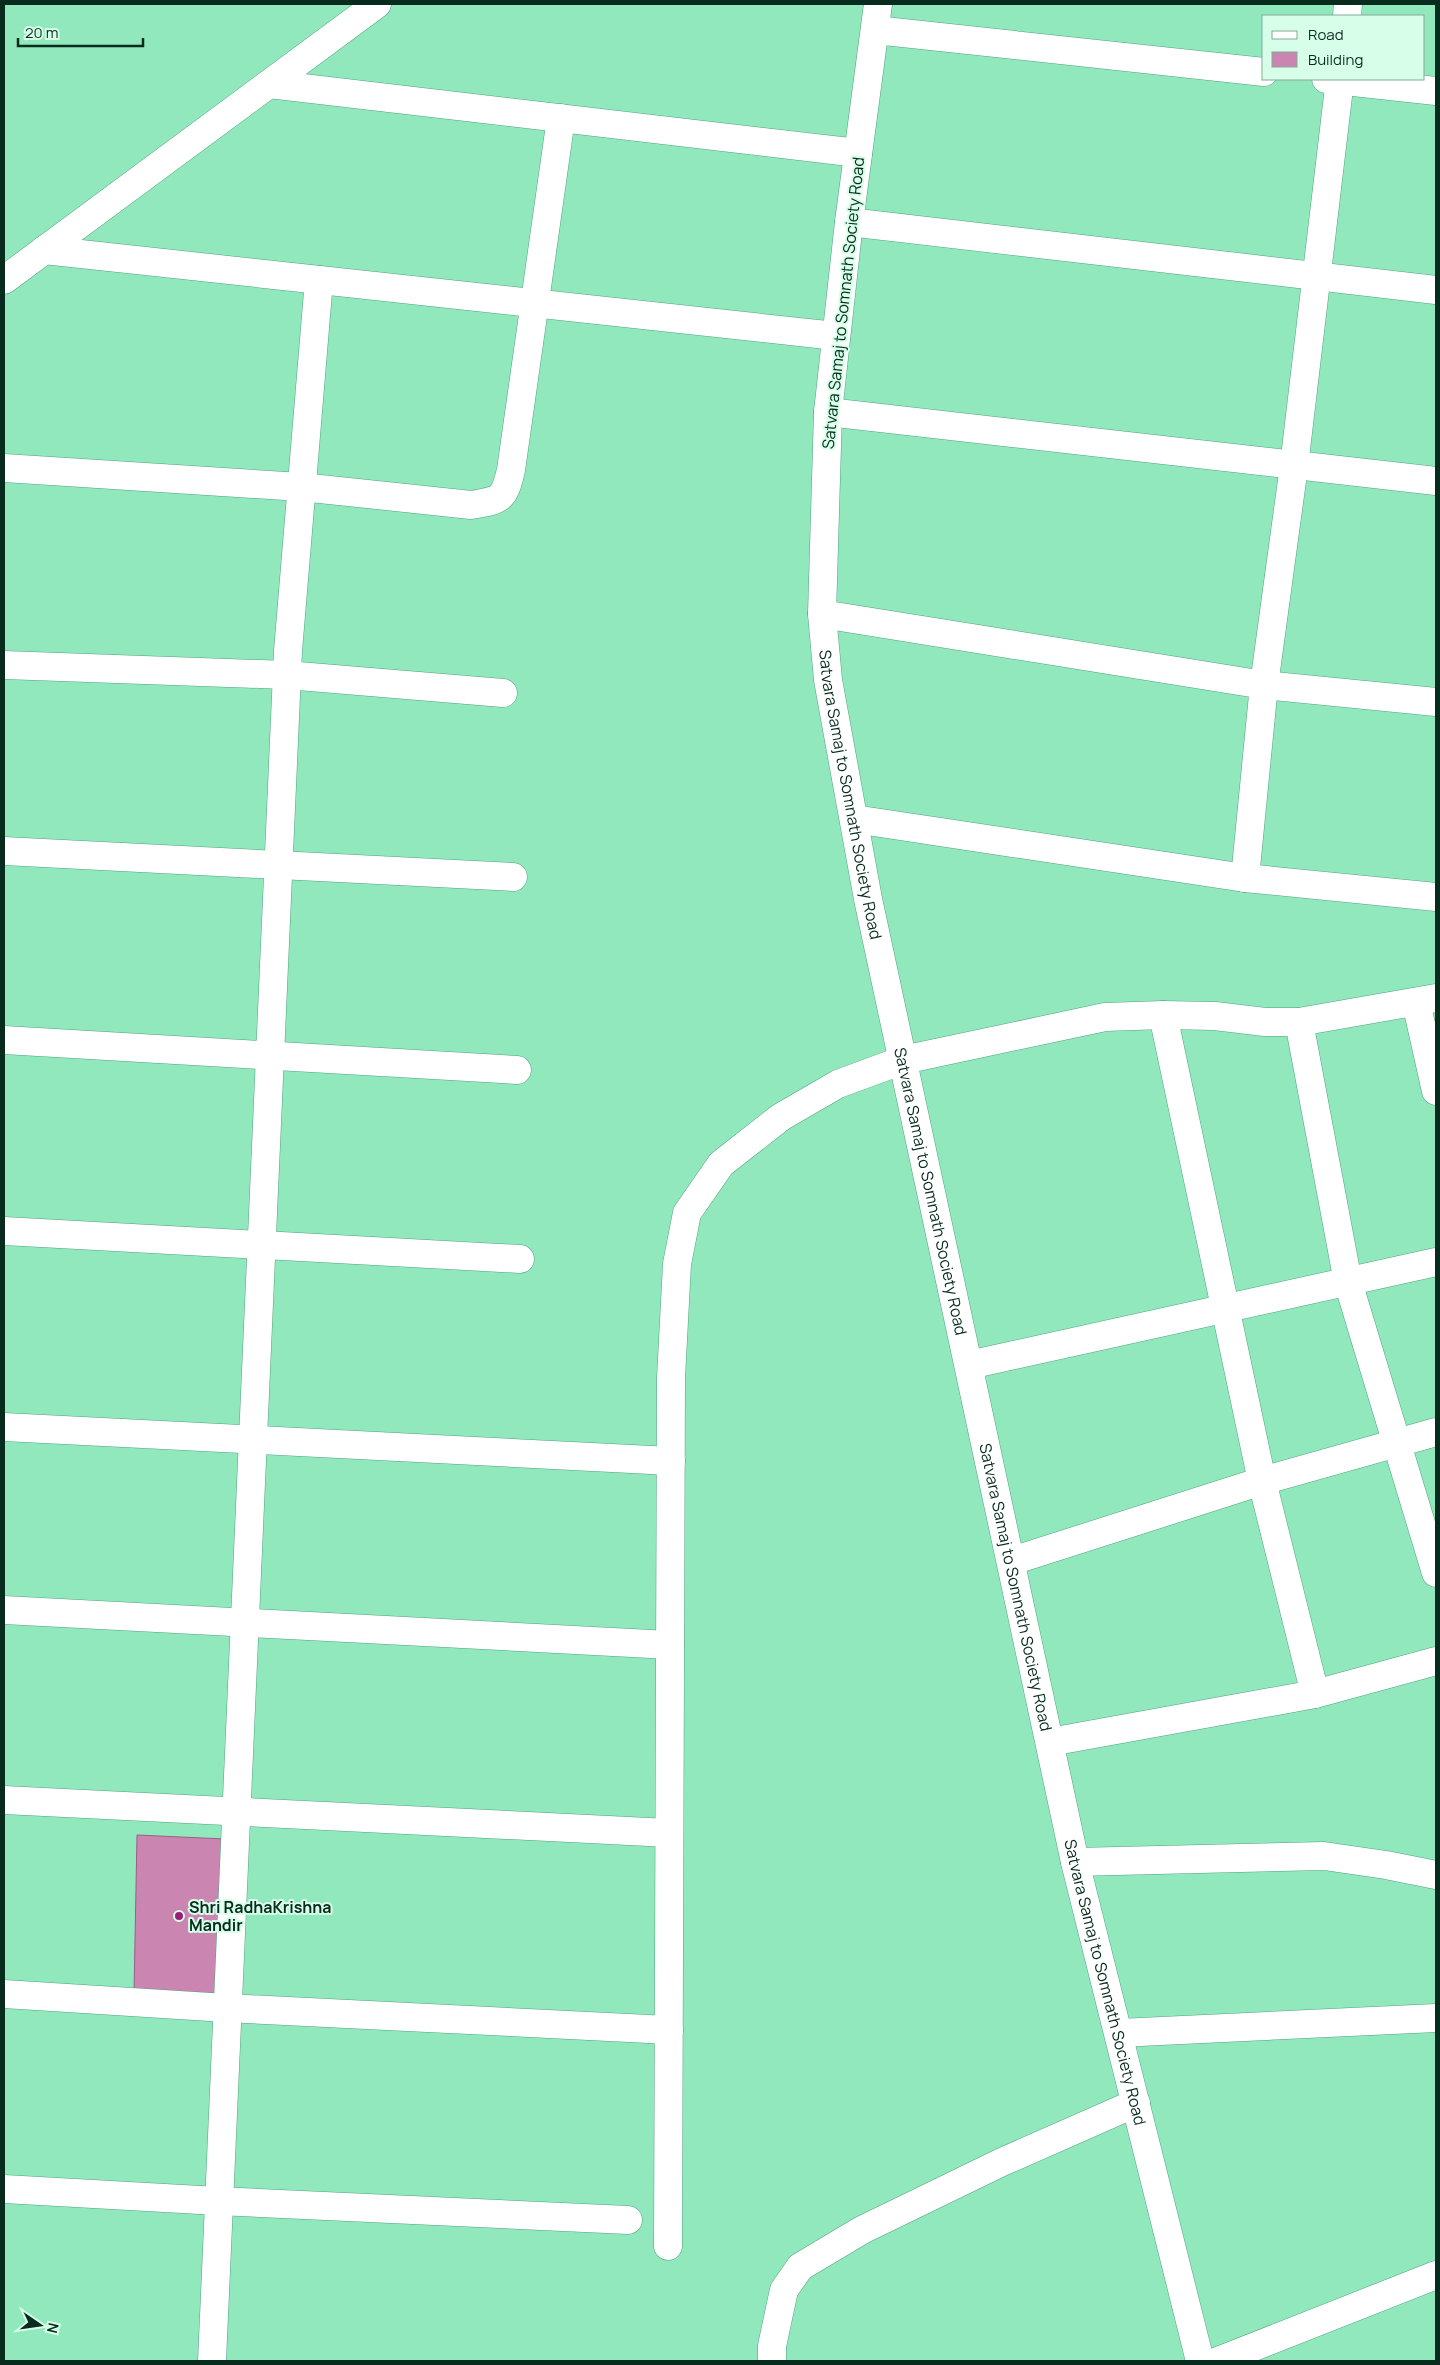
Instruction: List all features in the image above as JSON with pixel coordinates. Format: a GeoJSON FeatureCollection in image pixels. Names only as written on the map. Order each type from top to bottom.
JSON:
{"type":"FeatureCollection","features":[{"type":"Feature","properties":{"kind":"street"},"geometry":{"type":"LineString","coordinates":[[4,280],[377,4]]}},
{"type":"Feature","properties":{"kind":"street","name":"Satvara Samaj to Somnath Society Road"},"geometry":{"type":"LineString","coordinates":[[878,4],[849,222],[828,412],[822,614],[828,680],[868,899],[1012,1561],[1075,1862],[1200,2361]]}},
{"type":"Feature","properties":{"kind":"street"},"geometry":{"type":"LineString","coordinates":[[875,30],[1262,72]]}},
{"type":"Feature","properties":{"kind":"street"},"geometry":{"type":"LineString","coordinates":[[1245,878],[1264,684],[1294,466],[1316,278],[1335,80]]}},
{"type":"Feature","properties":{"kind":"street"},"geometry":{"type":"LineString","coordinates":[[1343,80],[1436,91]]}},
{"type":"Feature","properties":{"kind":"street"},"geometry":{"type":"LineString","coordinates":[[269,84],[858,153]]}},
{"type":"Feature","properties":{"kind":"street"},"geometry":{"type":"LineString","coordinates":[[4,468],[301,487],[471,505],[494,501],[506,492],[511,470],[561,118]]}},
{"type":"Feature","properties":{"kind":"street"},"geometry":{"type":"LineString","coordinates":[[849,222],[1316,278],[1436,290]]}},
{"type":"Feature","properties":{"kind":"street"},"geometry":{"type":"LineString","coordinates":[[44,250],[836,336]]}},
{"type":"Feature","properties":{"kind":"street"},"geometry":{"type":"LineString","coordinates":[[212,2361],[286,675],[319,280]]}},
{"type":"Feature","properties":{"kind":"street"},"geometry":{"type":"LineString","coordinates":[[828,412],[1436,481]]}},
{"type":"Feature","properties":{"kind":"street"},"geometry":{"type":"LineString","coordinates":[[822,614],[1264,684],[1436,702]]}},
{"type":"Feature","properties":{"kind":"street"},"geometry":{"type":"LineString","coordinates":[[4,665],[286,675],[503,693]]}},
{"type":"Feature","properties":{"kind":"street"},"geometry":{"type":"LineString","coordinates":[[854,819],[1245,878],[1436,897]]}},
{"type":"Feature","properties":{"kind":"street"},"geometry":{"type":"LineString","coordinates":[[4,851],[513,877]]}},
{"type":"Feature","properties":{"kind":"street"},"geometry":{"type":"LineString","coordinates":[[668,2246],[671,1378],[676,1264],[687,1213],[722,1164],[781,1118],[838,1084],[903,1060],[1104,1017],[1163,1015],[1300,1022],[1426,1000],[1436,1091]]}},
{"type":"Feature","properties":{"kind":"street"},"geometry":{"type":"LineString","coordinates":[[1163,1015],[1262,1481],[1315,1694]]}},
{"type":"Feature","properties":{"kind":"street"},"geometry":{"type":"LineString","coordinates":[[1300,1022],[1348,1282],[1436,1573]]}},
{"type":"Feature","properties":{"kind":"street"},"geometry":{"type":"LineString","coordinates":[[4,1040],[517,1070]]}},
{"type":"Feature","properties":{"kind":"street"},"geometry":{"type":"LineString","coordinates":[[4,1231],[520,1259]]}},
{"type":"Feature","properties":{"kind":"street"},"geometry":{"type":"LineString","coordinates":[[969,1365],[1436,1262]]}},
{"type":"Feature","properties":{"kind":"street"},"geometry":{"type":"LineString","coordinates":[[4,1428],[671,1461]]}},
{"type":"Feature","properties":{"kind":"street"},"geometry":{"type":"LineString","coordinates":[[1012,1561],[1262,1481],[1436,1432]]}},
{"type":"Feature","properties":{"kind":"street"},"geometry":{"type":"LineString","coordinates":[[4,1610],[670,1645]]}},
{"type":"Feature","properties":{"kind":"street"},"geometry":{"type":"LineString","coordinates":[[1050,1742],[1315,1694],[1436,1661]]}},
{"type":"Feature","properties":{"kind":"street"},"geometry":{"type":"LineString","coordinates":[[4,1800],[670,1833]]}},
{"type":"Feature","properties":{"kind":"street"},"geometry":{"type":"LineString","coordinates":[[1075,1862],[1324,1856],[1436,1875]]}},
{"type":"Feature","properties":{"kind":"street"},"geometry":{"type":"LineString","coordinates":[[4,1994],[226,2008],[669,2030]]}},
{"type":"Feature","properties":{"kind":"street"},"geometry":{"type":"LineString","coordinates":[[1119,2032],[1436,2018]]}},
{"type":"Feature","properties":{"kind":"street"},"geometry":{"type":"LineString","coordinates":[[772,2361],[772,2346],[784,2290],[800,2268],[862,2230],[1002,2162],[1136,2103]]}},
{"type":"Feature","properties":{"kind":"street"},"geometry":{"type":"LineString","coordinates":[[4,2188],[218,2201],[628,2220]]}},
{"type":"Feature","properties":{"kind":"street"},"geometry":{"type":"LineString","coordinates":[[1218,2361],[1436,2275]]}},
{"type":"Feature","properties":{"kind":"building","name":"Shri RadhaKrishna Mandir"},"geometry":{"type":"Polygon","coordinates":[[[137,1835],[225,1839],[218,1996],[134,1993],[137,1835]]]}},
{"type":"Feature","properties":{"kind":"place","name":"Shri RadhaKrishna Mandir"},"geometry":{"type":"Point","coordinates":[179,1916]}}]}
